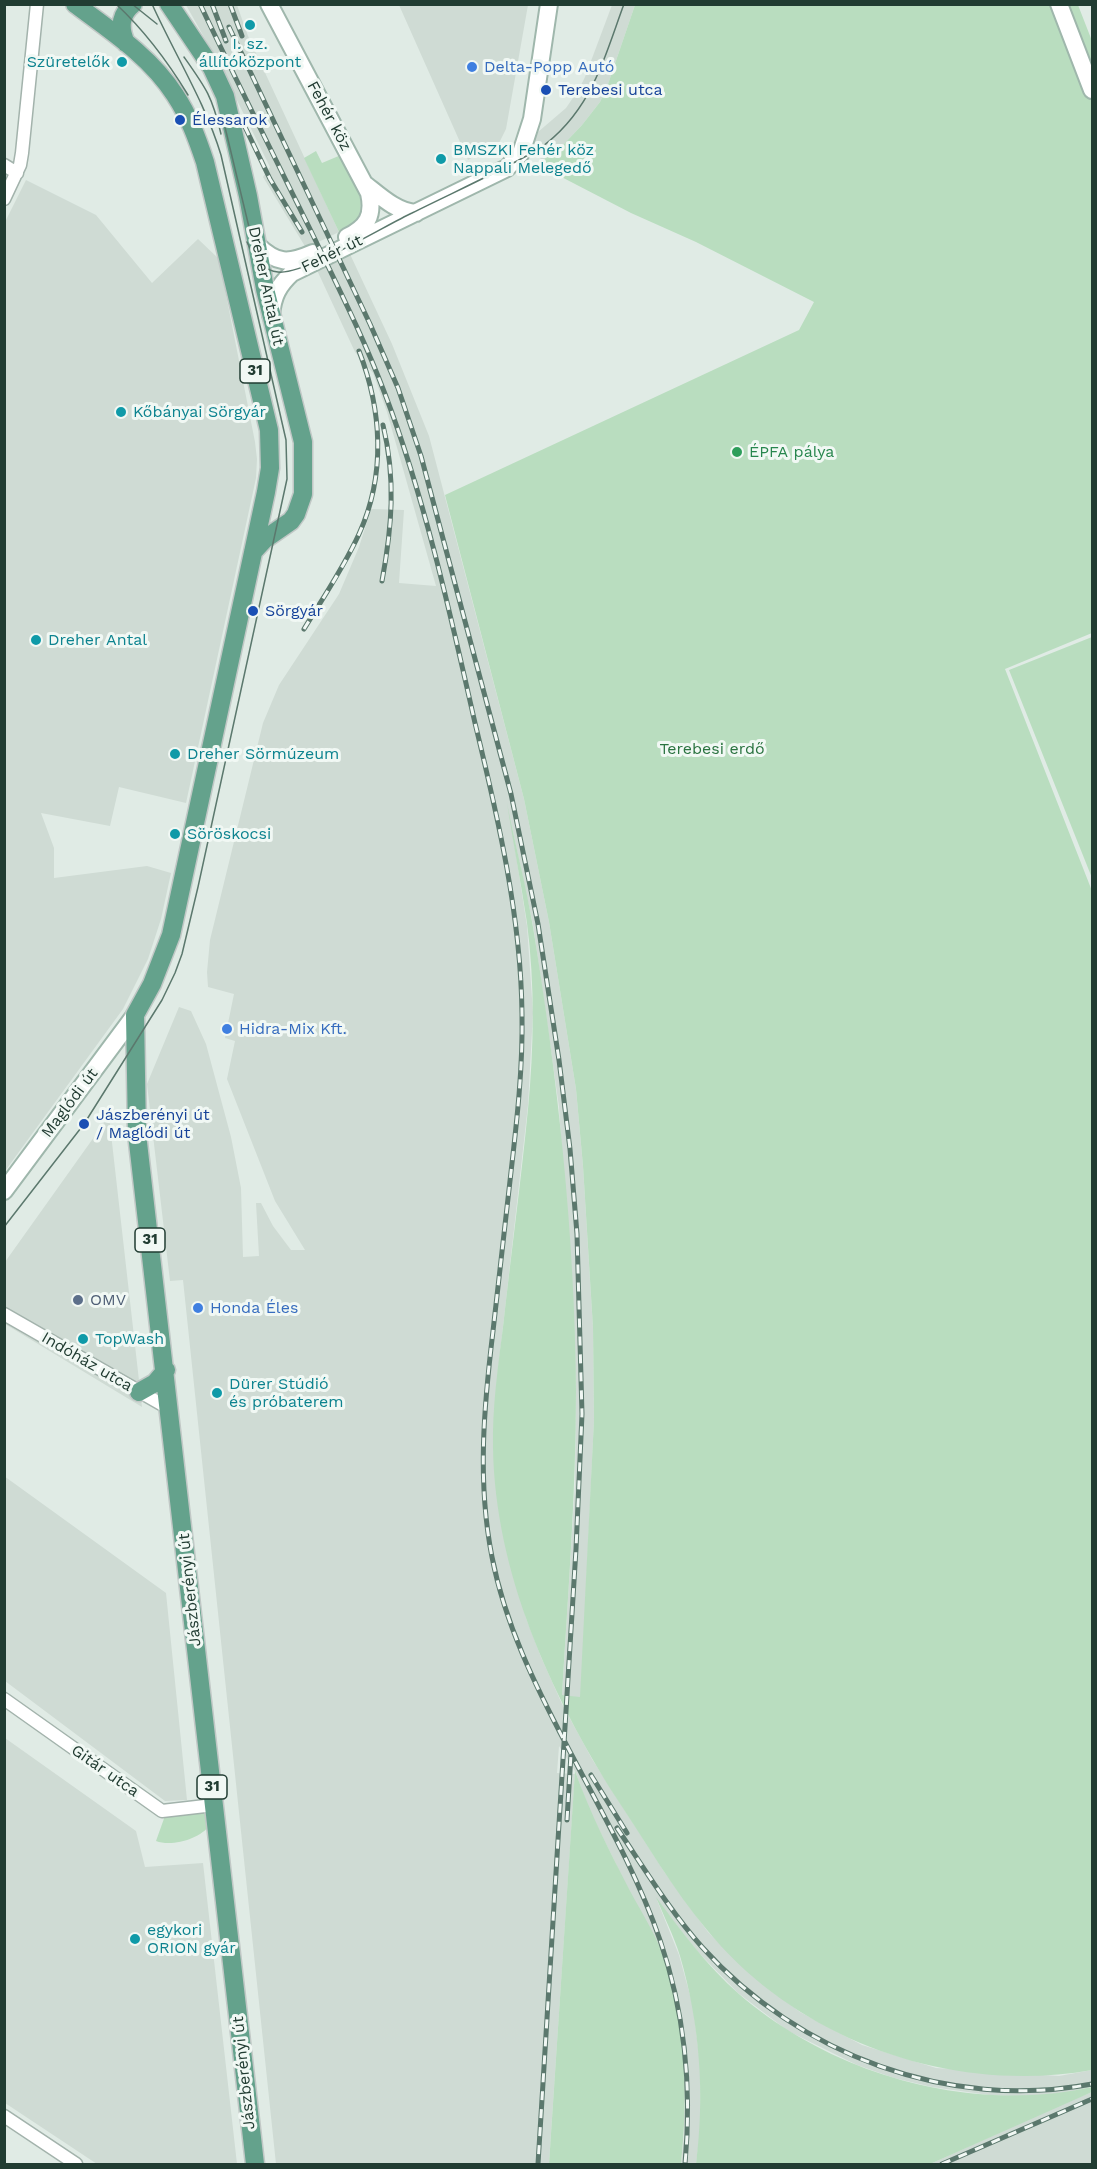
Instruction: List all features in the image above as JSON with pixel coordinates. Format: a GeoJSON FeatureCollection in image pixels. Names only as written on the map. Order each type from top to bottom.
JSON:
{"type":"FeatureCollection","features":[{"type":"Feature","properties":{"kind":"main road","name":"31"},"geometry":{"type":"LineString","coordinates":[[75,4],[126,43]]}},
{"type":"Feature","properties":{"kind":"main road"},"geometry":{"type":"LineString","coordinates":[[126,43],[121,27],[123,17],[133,4]]}},
{"type":"Feature","properties":{"kind":"main road","name":"Fehér köz"},"geometry":{"type":"LineString","coordinates":[[269,4],[365,184],[371,206],[369,218],[362,230]]}},
{"type":"Feature","properties":{"kind":"main road","name":"Fehér út"},"geometry":{"type":"LineString","coordinates":[[271,315],[278,287],[292,273],[507,168],[521,153],[532,119],[549,4]]}},
{"type":"Feature","properties":{"kind":"main road"},"geometry":{"type":"LineString","coordinates":[[1059,4],[1092,90]]}},
{"type":"Feature","properties":{"kind":"main road","name":"Dreher Antal út"},"geometry":{"type":"LineString","coordinates":[[168,7],[212,68],[225,96],[271,315],[303,442],[303,494],[291,521]]}},
{"type":"Feature","properties":{"kind":"main road","name":"Dreher Antal út"},"geometry":{"type":"LineString","coordinates":[[126,43],[174,93],[197,136],[269,430],[270,468],[171,935],[152,984],[135,1015]]}},
{"type":"Feature","properties":{"kind":"main road"},"geometry":{"type":"LineString","coordinates":[[365,184],[387,201],[403,210],[416,213]]}},
{"type":"Feature","properties":{"kind":"main road","name":"Fehér út"},"geometry":{"type":"LineString","coordinates":[[257,245],[277,260],[288,261],[305,257],[362,230]]}},
{"type":"Feature","properties":{"kind":"main road"},"geometry":{"type":"LineString","coordinates":[[266,492],[267,507],[272,514],[277,519],[291,521]]}},
{"type":"Feature","properties":{"kind":"main road"},"geometry":{"type":"LineString","coordinates":[[253,552],[265,538],[291,521]]}},
{"type":"Feature","properties":{"kind":"main road","name":"Maglódi út"},"geometry":{"type":"LineString","coordinates":[[4,1191],[135,1015]]}},
{"type":"Feature","properties":{"kind":"main road","name":"Jászberényi út"},"geometry":{"type":"LineString","coordinates":[[135,1015],[138,1134],[255,2164]]}},
{"type":"Feature","properties":{"kind":"main road"},"geometry":{"type":"LineString","coordinates":[[140,1392],[155,1383],[166,1370]]}},
{"type":"Feature","properties":{"kind":"street"},"geometry":{"type":"LineString","coordinates":[[4,199],[17,172],[22,153],[37,4]]}},
{"type":"Feature","properties":{"kind":"street"},"geometry":{"type":"LineString","coordinates":[[4,165],[17,172]]}},
{"type":"Feature","properties":{"kind":"street","name":"Indóház utca"},"geometry":{"type":"LineString","coordinates":[[4,1314],[170,1409]]}},
{"type":"Feature","properties":{"kind":"street","name":"Gitár utca"},"geometry":{"type":"LineString","coordinates":[[4,1699],[162,1811],[214,1805]]}},
{"type":"Feature","properties":{"kind":"street"},"geometry":{"type":"LineString","coordinates":[[4,2116],[76,2164]]}},
{"type":"Feature","properties":{"kind":"shaded area"},"geometry":{"type":"Polygon","coordinates":[[[186,5],[237,5],[248,36],[339,232],[306,248],[263,177],[270,167],[218,62],[186,5]]]}},
{"type":"Feature","properties":{"kind":"shaded area","name":"Delta-Popp Autó"},"geometry":{"type":"Polygon","coordinates":[[[399,5],[528,5],[506,129],[499,143],[468,160],[399,5]]]}},
{"type":"Feature","properties":{"kind":"shaded area"},"geometry":{"type":"Polygon","coordinates":[[[612,5],[635,5],[607,87],[600,102],[582,125],[562,146],[549,154],[542,162],[534,143],[538,132],[566,108],[579,89],[612,5]]]}},
{"type":"Feature","properties":{"kind":"shaded area"},"geometry":{"type":"Polygon","coordinates":[[[26,180],[96,215],[152,283],[198,239],[219,259],[257,459],[256,478],[186,803],[119,787],[110,826],[41,813],[54,848],[54,878],[147,866],[171,873],[161,919],[148,959],[123,1009],[5,1171],[4,224],[26,180]]]}},
{"type":"Feature","properties":{"kind":"shaded area"},"geometry":{"type":"Polygon","coordinates":[[[349,252],[392,344],[429,436],[524,799],[549,922],[576,1089],[593,1328],[594,1420],[581,1698],[562,1695],[575,1485],[576,1390],[559,1107],[533,925],[511,823],[527,926],[533,1013],[528,1105],[497,1380],[493,1448],[526,1618],[541,1657],[562,1704],[592,1759],[665,1873],[708,1932],[753,1976],[800,2012],[862,2045],[936,2068],[1059,2076],[1092,2070],[1092,2087],[1060,2094],[1025,2097],[989,2095],[932,2087],[894,2078],[857,2065],[788,2031],[738,1993],[695,1949],[657,1900],[679,1955],[693,2006],[700,2063],[701,2126],[696,2164],[681,2164],[685,2126],[683,2068],[677,2009],[616,1864],[589,1810],[575,1771],[559,1746],[557,1773],[575,1774],[549,2164],[276,2164],[183,1280],[170,1281],[147,1084],[179,1007],[191,1011],[206,1044],[231,1137],[241,1188],[243,1257],[259,1256],[256,1203],[261,1203],[273,1226],[291,1250],[305,1250],[275,1201],[227,1079],[235,1041],[225,1038],[234,994],[208,987],[207,972],[210,940],[263,723],[279,685],[339,594],[359,547],[371,509],[404,510],[399,583],[436,586],[387,412],[373,373],[355,352],[316,268],[349,252]]]}},
{"type":"Feature","properties":{"kind":"shaded area"},"geometry":{"type":"Polygon","coordinates":[[[109,1116],[142,1407],[5,1324],[5,1262],[109,1116]]]}},
{"type":"Feature","properties":{"kind":"shaded area"},"geometry":{"type":"Polygon","coordinates":[[[4,1476],[166,1593],[187,1800],[165,1801],[5,1681],[4,1476]]]}},
{"type":"Feature","properties":{"kind":"shaded area"},"geometry":{"type":"Polygon","coordinates":[[[5,1738],[136,1831],[145,1867],[203,1863],[237,2164],[97,2164],[5,2103],[5,1738]]]}},
{"type":"Feature","properties":{"kind":"shaded area"},"geometry":{"type":"Polygon","coordinates":[[[1092,2092],[1092,2164],[930,2164],[1062,2104],[1092,2092]]]}},
{"type":"Feature","properties":{"kind":"green space","name":"Terebesi erdő"},"geometry":{"type":"Polygon","coordinates":[[[635,5],[1078,5],[1092,41],[1092,633],[1005,669],[1092,891],[1092,2070],[1039,2076],[986,2074],[933,2066],[881,2051],[832,2030],[786,2002],[744,1969],[707,1930],[682,1898],[591,1757],[548,1673],[530,1630],[515,1585],[504,1540],[496,1494],[493,1418],[528,1109],[533,1016],[527,923],[507,803],[530,911],[542,985],[569,1216],[575,1333],[576,1429],[562,1695],[580,1697],[594,1420],[593,1328],[576,1089],[549,922],[524,799],[445,495],[799,330],[814,302],[696,242],[631,213],[548,170],[542,162],[549,154],[562,146],[600,102],[635,5]]]}},
{"type":"Feature","properties":{"kind":"green space"},"geometry":{"type":"Polygon","coordinates":[[[316,151],[322,163],[341,155],[358,188],[360,214],[356,223],[339,232],[304,158],[316,151]]]}},
{"type":"Feature","properties":{"kind":"green space"},"geometry":{"type":"Polygon","coordinates":[[[1092,637],[1092,878],[1009,670],[1092,637]]]}},
{"type":"Feature","properties":{"kind":"green space"},"geometry":{"type":"Polygon","coordinates":[[[575,1771],[608,1847],[657,1941],[668,1974],[675,2000],[683,2055],[685,2110],[681,2164],[549,2164],[575,1771]]]}},
{"type":"Feature","properties":{"kind":"green space"},"geometry":{"type":"Polygon","coordinates":[[[199,1810],[206,1814],[210,1825],[200,1834],[185,1841],[163,1843],[156,1841],[166,1813],[199,1810]]]}},
{"type":"Feature","properties":{"kind":"green space"},"geometry":{"type":"Polygon","coordinates":[[[656,1897],[705,1960],[739,1994],[776,2022],[817,2046],[860,2066],[905,2081],[951,2091],[999,2095],[1046,2094],[1092,2087],[1092,2092],[930,2164],[696,2164],[700,2086],[692,2007],[680,1956],[656,1897]]]}},
{"type":"Feature","properties":{"kind":"tram line"},"geometry":{"type":"LineString","coordinates":[[116,4],[155,47],[188,95]]}},
{"type":"Feature","properties":{"kind":"tram line"},"geometry":{"type":"LineString","coordinates":[[132,4],[157,24]]}},
{"type":"Feature","properties":{"kind":"tram line"},"geometry":{"type":"LineString","coordinates":[[4,1227],[84,1124],[162,1000],[175,973],[182,954],[198,887],[287,479],[286,440],[221,155],[198,97],[152,4]]}},
{"type":"Feature","properties":{"kind":"tram line"},"geometry":{"type":"LineString","coordinates":[[247,242],[259,262],[267,269],[278,272],[306,266],[345,249],[399,219],[539,149],[557,134],[583,102],[602,65],[624,4]]}},
{"type":"Feature","properties":{"kind":"tram line"},"geometry":{"type":"LineString","coordinates":[[184,57],[207,93],[215,110],[221,134]]}},
{"type":"Feature","properties":{"kind":"tram line"},"geometry":{"type":"LineString","coordinates":[[224,123],[254,248]]}},
{"type":"Feature","properties":{"kind":"railway"},"geometry":{"type":"LineString","coordinates":[[200,4],[340,290],[385,394],[412,474],[436,557],[492,795],[513,904],[521,977],[522,1034],[521,1074],[485,1415],[483,1472],[487,1529],[498,1582],[522,1654],[629,1866],[651,1915],[669,1967],[681,2023],[687,2079],[685,2164]]}},
{"type":"Feature","properties":{"kind":"railway"},"geometry":{"type":"LineString","coordinates":[[212,4],[226,41]]}},
{"type":"Feature","properties":{"kind":"railway"},"geometry":{"type":"LineString","coordinates":[[230,4],[242,36]]}},
{"type":"Feature","properties":{"kind":"railway"},"geometry":{"type":"LineString","coordinates":[[229,27],[370,324],[398,388],[421,456],[511,794],[538,924],[559,1060],[577,1234],[582,1414],[576,1549],[538,2164]]}},
{"type":"Feature","properties":{"kind":"railway"},"geometry":{"type":"LineString","coordinates":[[245,127],[270,179],[302,232]]}},
{"type":"Feature","properties":{"kind":"railway"},"geometry":{"type":"LineString","coordinates":[[304,629],[353,546],[368,512],[374,489],[378,442],[376,419],[367,373],[359,351]]}},
{"type":"Feature","properties":{"kind":"railway"},"geometry":{"type":"LineString","coordinates":[[382,581],[391,503],[390,465],[383,425]]}},
{"type":"Feature","properties":{"kind":"railway"},"geometry":{"type":"LineString","coordinates":[[567,1820],[571,1754]]}},
{"type":"Feature","properties":{"kind":"railway"},"geometry":{"type":"LineString","coordinates":[[591,1775],[627,1833]]}},
{"type":"Feature","properties":{"kind":"railway"},"geometry":{"type":"LineString","coordinates":[[617,1828],[668,1904],[702,1947],[741,1985],[784,2018],[830,2045],[880,2066],[931,2081],[984,2089],[1038,2090],[1092,2084]]}},
{"type":"Feature","properties":{"kind":"railway"},"geometry":{"type":"LineString","coordinates":[[942,2164],[1092,2099]]}},
{"type":"Feature","properties":{"kind":"place","name":"I. sz. állítóközpont"},"geometry":{"type":"Point","coordinates":[250,25]}},
{"type":"Feature","properties":{"kind":"place","name":"Szüretelők"},"geometry":{"type":"Point","coordinates":[122,62]}},
{"type":"Feature","properties":{"kind":"place","name":"Delta-Popp Autó"},"geometry":{"type":"Point","coordinates":[472,67]}},
{"type":"Feature","properties":{"kind":"place","name":"Terebesi utca"},"geometry":{"type":"Point","coordinates":[546,90]}},
{"type":"Feature","properties":{"kind":"place","name":"Élessarok"},"geometry":{"type":"Point","coordinates":[180,120]}},
{"type":"Feature","properties":{"kind":"place","name":"BMSZKI Fehér köz Nappali Melegedő"},"geometry":{"type":"Point","coordinates":[441,159]}},
{"type":"Feature","properties":{"kind":"place","name":"Kőbányai Sörgyár"},"geometry":{"type":"Point","coordinates":[121,412]}},
{"type":"Feature","properties":{"kind":"place","name":"ÉPFA pálya"},"geometry":{"type":"Point","coordinates":[737,452]}},
{"type":"Feature","properties":{"kind":"place","name":"Sörgyár"},"geometry":{"type":"Point","coordinates":[253,611]}},
{"type":"Feature","properties":{"kind":"place","name":"Dreher Antal"},"geometry":{"type":"Point","coordinates":[36,640]}},
{"type":"Feature","properties":{"kind":"place","name":"Dreher Sörmúzeum"},"geometry":{"type":"Point","coordinates":[175,754]}},
{"type":"Feature","properties":{"kind":"place","name":"Söröskocsi"},"geometry":{"type":"Point","coordinates":[175,834]}},
{"type":"Feature","properties":{"kind":"place","name":"Hidra-Mix Kft."},"geometry":{"type":"Point","coordinates":[227,1029]}},
{"type":"Feature","properties":{"kind":"place","name":"Jászberényi út / Maglódi út"},"geometry":{"type":"Point","coordinates":[84,1124]}},
{"type":"Feature","properties":{"kind":"place","name":"OMV"},"geometry":{"type":"Point","coordinates":[78,1300]}},
{"type":"Feature","properties":{"kind":"place","name":"Honda Éles"},"geometry":{"type":"Point","coordinates":[198,1308]}},
{"type":"Feature","properties":{"kind":"place","name":"TopWash"},"geometry":{"type":"Point","coordinates":[83,1339]}},
{"type":"Feature","properties":{"kind":"place","name":"Dürer Stúdió és próbaterem"},"geometry":{"type":"Point","coordinates":[217,1393]}},
{"type":"Feature","properties":{"kind":"place","name":"egykori ORION gyár"},"geometry":{"type":"Point","coordinates":[135,1939]}}]}
